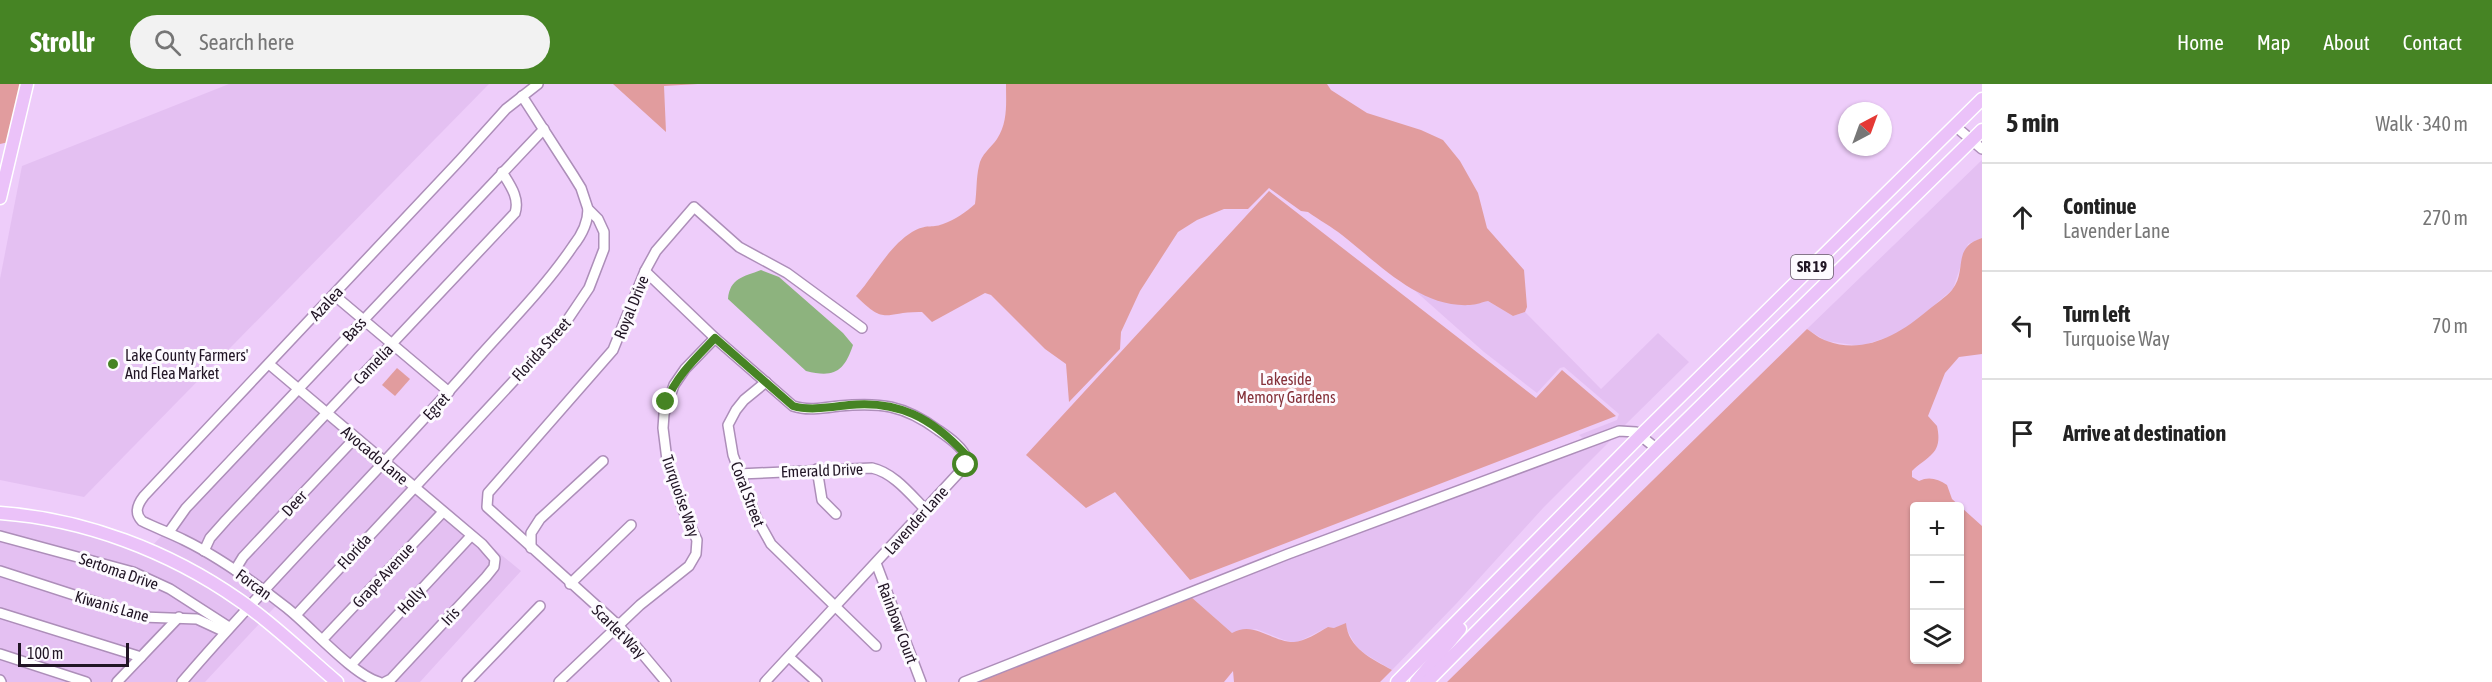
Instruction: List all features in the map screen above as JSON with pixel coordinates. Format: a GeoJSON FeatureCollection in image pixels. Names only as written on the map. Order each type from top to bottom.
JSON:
{"type":"FeatureCollection","features":[{"type":"Feature","properties":{"kind":"main road"},"geometry":{"type":"LineString","coordinates":[[0,198],[27,84]]}},
{"type":"Feature","properties":{"kind":"main road","name":"SR 19"},"geometry":{"type":"LineString","coordinates":[[1397,682],[1641,435],[1982,99]]}},
{"type":"Feature","properties":{"kind":"main road","name":"SR 19"},"geometry":{"type":"LineString","coordinates":[[1427,682],[1657,449],[1982,130]]}},
{"type":"Feature","properties":{"kind":"main road"},"geometry":{"type":"LineString","coordinates":[[0,513],[58,521],[134,544],[167,558],[212,583],[248,607],[337,682]]}},
{"type":"Feature","properties":{"kind":"main road"},"geometry":{"type":"LineString","coordinates":[[1416,682],[1482,603],[1486,591]]}},
{"type":"Feature","properties":{"kind":"street","name":"Azalea"},"geometry":{"type":"LineString","coordinates":[[136,513],[144,496],[490,125],[538,84]]}},
{"type":"Feature","properties":{"kind":"street","name":"Florida Street"},"geometry":{"type":"LineString","coordinates":[[413,487],[560,331],[583,298],[604,249],[605,240],[601,224],[588,209],[581,188],[522,96]]}},
{"type":"Feature","properties":{"kind":"street"},"geometry":{"type":"LineString","coordinates":[[1955,126],[1982,149]]}},
{"type":"Feature","properties":{"kind":"street","name":"Bass"},"geometry":{"type":"LineString","coordinates":[[169,532],[186,508],[544,129]]}},
{"type":"Feature","properties":{"kind":"street","name":"Camelia"},"geometry":{"type":"LineString","coordinates":[[204,551],[206,544],[218,529],[515,213],[516,196],[502,172]]}},
{"type":"Feature","properties":{"kind":"street","name":"Royal Drive"},"geometry":{"type":"LineString","coordinates":[[570,584],[487,507],[486,498],[493,487],[613,351],[645,271],[656,251],[693,207],[731,241],[787,273],[862,328]]}},
{"type":"Feature","properties":{"kind":"street","name":"Egret"},"geometry":{"type":"LineString","coordinates":[[182,682],[227,629],[449,392],[558,267],[581,234],[588,209]]}},
{"type":"Feature","properties":{"kind":"street","name":"Lavender Lane"},"geometry":{"type":"LineString","coordinates":[[645,271],[788,403],[797,407],[890,405],[916,415],[945,435],[965,454],[966,464],[926,510],[765,682]]}},
{"type":"Feature","properties":{"kind":"street"},"geometry":{"type":"LineString","coordinates":[[333,295],[449,392]]}},
{"type":"Feature","properties":{"kind":"street","name":"Turquoise Way"},"geometry":{"type":"LineString","coordinates":[[559,682],[660,586],[689,566],[696,554],[697,540],[684,510],[668,460],[663,428],[664,414],[674,385],[685,369],[715,338]]}},
{"type":"Feature","properties":{"kind":"street","name":"Avocado Lane"},"geometry":{"type":"LineString","coordinates":[[269,364],[482,544]]}},
{"type":"Feature","properties":{"kind":"street","name":"Coral Street"},"geometry":{"type":"LineString","coordinates":[[766,382],[744,400],[728,425],[733,455],[764,534],[789,563],[876,646]]}},
{"type":"Feature","properties":{"kind":"street"},"geometry":{"type":"LineString","coordinates":[[964,682],[1288,554],[1619,431],[1630,430],[1641,435],[1657,449]]}},
{"type":"Feature","properties":{"kind":"street","name":"Deer"},"geometry":{"type":"LineString","coordinates":[[235,570],[243,557],[355,438]]}},
{"type":"Feature","properties":{"kind":"street"},"geometry":{"type":"LineString","coordinates":[[531,548],[531,533],[540,519],[603,461]]}},
{"type":"Feature","properties":{"kind":"street"},"geometry":{"type":"LineString","coordinates":[[817,469],[822,500],[836,514]]}},
{"type":"Feature","properties":{"kind":"street","name":"Emerald Drive"},"geometry":{"type":"LineString","coordinates":[[740,474],[817,469],[879,470],[897,482],[926,510]]}},
{"type":"Feature","properties":{"kind":"street","name":"Florida"},"geometry":{"type":"LineString","coordinates":[[296,615],[413,487]]}},
{"type":"Feature","properties":{"kind":"street","name":"Grape Avenue"},"geometry":{"type":"LineString","coordinates":[[323,639],[443,512]]}},
{"type":"Feature","properties":{"kind":"street","name":"Forcan"},"geometry":{"type":"LineString","coordinates":[[136,513],[142,521],[169,532],[235,570],[296,615],[351,665],[379,682]]}},
{"type":"Feature","properties":{"kind":"street"},"geometry":{"type":"LineString","coordinates":[[570,584],[631,525]]}},
{"type":"Feature","properties":{"kind":"street","name":"Sertoma Drive"},"geometry":{"type":"LineString","coordinates":[[0,536],[154,580],[227,629]]}},
{"type":"Feature","properties":{"kind":"street","name":"Holly"},"geometry":{"type":"LineString","coordinates":[[351,665],[471,536]]}},
{"type":"Feature","properties":{"kind":"street","name":"Iris"},"geometry":{"type":"LineString","coordinates":[[384,682],[391,679],[494,567],[494,556],[482,544]]}},
{"type":"Feature","properties":{"kind":"street","name":"Rainbow Court"},"geometry":{"type":"LineString","coordinates":[[876,563],[921,682]]}},
{"type":"Feature","properties":{"kind":"street","name":"Kiwanis Lane"},"geometry":{"type":"LineString","coordinates":[[0,571],[142,617],[162,619],[179,617],[227,629]]}},
{"type":"Feature","properties":{"kind":"street","name":"Scarlet Way"},"geometry":{"type":"LineString","coordinates":[[570,584],[619,626],[666,682]]}},
{"type":"Feature","properties":{"kind":"street"},"geometry":{"type":"LineString","coordinates":[[466,682],[540,606]]}},
{"type":"Feature","properties":{"kind":"street"},"geometry":{"type":"LineString","coordinates":[[0,613],[141,657]]}},
{"type":"Feature","properties":{"kind":"street"},"geometry":{"type":"LineString","coordinates":[[117,682],[179,617]]}},
{"type":"Feature","properties":{"kind":"street"},"geometry":{"type":"LineString","coordinates":[[0,654],[86,682]]}},
{"type":"Feature","properties":{"kind":"street"},"geometry":{"type":"LineString","coordinates":[[789,657],[817,682]]}},
{"type":"Feature","properties":{"kind":"shaded area"},"geometry":{"type":"Polygon","coordinates":[[[229,84],[489,84],[84,497],[0,480],[0,279],[22,166],[229,84]]]}},
{"type":"Feature","properties":{"kind":"shaded area"},"geometry":{"type":"Polygon","coordinates":[[[1982,160],[1982,238],[1968,244],[1953,289],[1910,326],[1897,334],[1861,346],[1826,341],[1807,329],[1982,160]]]}},
{"type":"Feature","properties":{"kind":"shaded area"},"geometry":{"type":"Polygon","coordinates":[[[761,270],[779,277],[843,333],[853,345],[846,361],[837,371],[824,374],[806,371],[728,299],[731,287],[738,279],[761,270]]]}},
{"type":"Feature","properties":{"kind":"shaded area"},"geometry":{"type":"Polygon","coordinates":[[[1413,289],[1441,301],[1471,305],[1488,301],[1513,316],[1525,312],[1601,389],[1658,333],[1689,362],[1624,426],[1584,439],[1579,435],[1617,420],[1619,414],[1564,367],[1560,368],[1537,393],[1484,352],[1413,289]]]}},
{"type":"Feature","properties":{"kind":"shaded area"},"geometry":{"type":"Polygon","coordinates":[[[300,388],[521,571],[420,682],[363,682],[276,606],[266,616],[152,546],[300,388]]]}},
{"type":"Feature","properties":{"kind":"shaded area"},"geometry":{"type":"Polygon","coordinates":[[[1614,437],[1543,508],[1456,604],[1392,670],[1356,646],[1347,630],[1328,627],[1296,643],[1256,629],[1232,633],[1190,596],[1614,437]]]}},
{"type":"Feature","properties":{"kind":"shaded area"},"geometry":{"type":"Polygon","coordinates":[[[0,517],[21,519],[96,536],[165,562],[210,587],[261,622],[205,682],[0,682],[0,517]]]}},
{"type":"Feature","properties":{"kind":"green space"},"geometry":{"type":"Polygon","coordinates":[[[0,84],[23,84],[9,142],[0,144],[0,84]]]}},
{"type":"Feature","properties":{"kind":"green space"},"geometry":{"type":"Polygon","coordinates":[[[613,84],[698,84],[664,86],[666,132],[613,84]]]}},
{"type":"Feature","properties":{"kind":"green space"},"geometry":{"type":"Polygon","coordinates":[[[1006,84],[1327,84],[1331,90],[1367,113],[1421,130],[1443,140],[1460,161],[1478,193],[1487,228],[1524,270],[1527,307],[1525,312],[1513,316],[1488,301],[1472,305],[1452,304],[1417,292],[1386,271],[1334,229],[1308,212],[1301,211],[1269,188],[1248,209],[1224,209],[1197,220],[1178,232],[1140,291],[1121,332],[1120,349],[1069,402],[1066,364],[1045,349],[991,295],[985,293],[932,322],[922,312],[880,314],[866,306],[856,296],[903,238],[922,228],[952,220],[975,204],[980,162],[1001,133],[1003,126],[1006,113],[1006,84]]]}},
{"type":"Feature","properties":{"kind":"green space","name":"Lakeside Memory Gardens"},"geometry":{"type":"Polygon","coordinates":[[[1269,191],[1536,398],[1562,370],[1616,416],[1190,580],[1115,492],[1086,508],[1026,455],[1269,191]]]}},
{"type":"Feature","properties":{"kind":"green space"},"geometry":{"type":"Polygon","coordinates":[[[1982,238],[1982,354],[1959,357],[1945,373],[1928,416],[1937,426],[1938,443],[1933,453],[1912,471],[1912,477],[1919,481],[1933,479],[1947,485],[1955,502],[1910,502],[1910,664],[1964,664],[1964,510],[1982,526],[1982,682],[1447,682],[1807,329],[1824,340],[1841,345],[1868,344],[1881,340],[1905,327],[1952,290],[1957,282],[1963,254],[1972,242],[1982,238]]]}},
{"type":"Feature","properties":{"kind":"green space"},"geometry":{"type":"Polygon","coordinates":[[[397,368],[410,379],[395,396],[382,385],[397,368]]]}},
{"type":"Feature","properties":{"kind":"green space"},"geometry":{"type":"Polygon","coordinates":[[[1190,596],[1232,633],[1248,629],[1278,639],[1298,642],[1328,627],[1334,628],[1346,623],[1356,646],[1369,657],[1392,670],[1380,682],[1234,682],[1233,671],[1224,682],[974,682],[1190,596]]]}},
{"type":"Feature","properties":{"kind":"place","name":"Lake County Farmers' And Flea Market"},"geometry":{"type":"Point","coordinates":[113,364]}},
{"type":"Feature","properties":{"kind":"route"},"geometry":{"type":"LineString","coordinates":[[666,402],[685,369],[715,338],[793,406],[829,408],[876,404],[902,409],[925,420],[945,435],[965,454],[966,465]]}}]}
